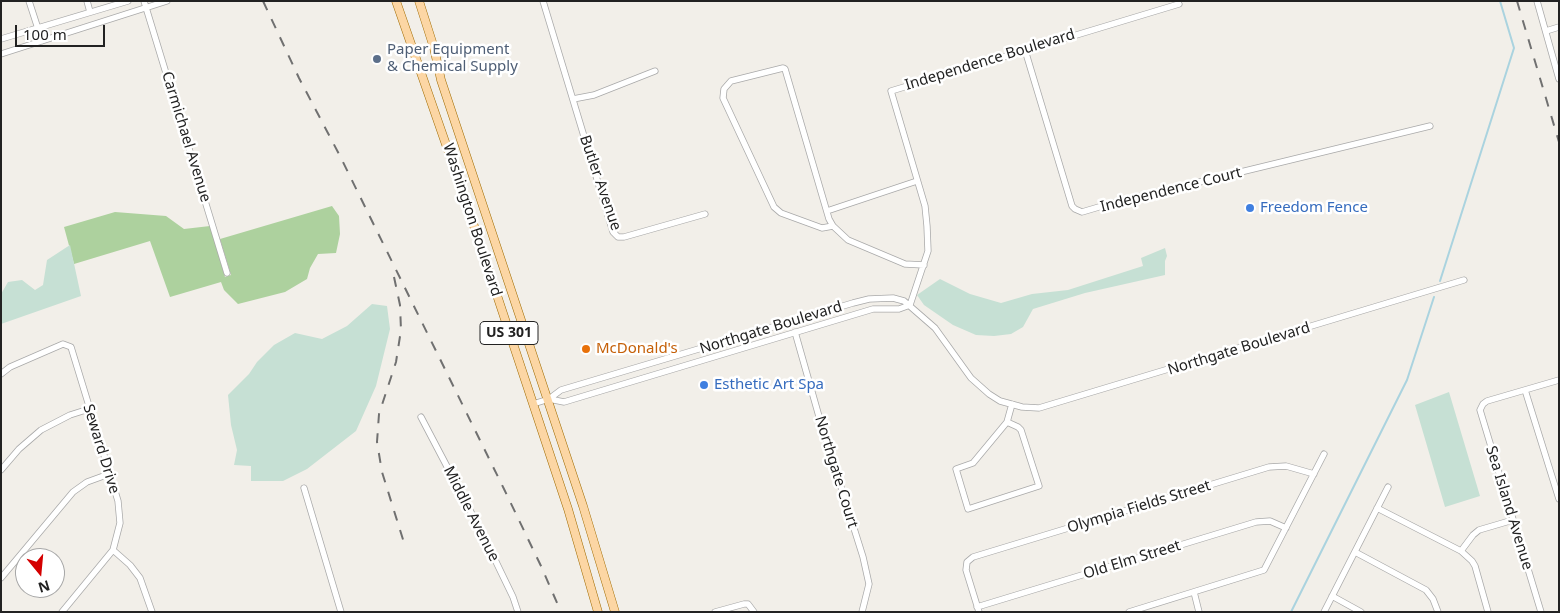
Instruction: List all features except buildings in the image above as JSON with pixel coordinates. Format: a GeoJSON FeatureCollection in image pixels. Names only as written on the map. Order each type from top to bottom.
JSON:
{"type":"FeatureCollection","features":[{"type":"Feature","properties":{"kind":"main road","name":"Washington Boulevard"},"geometry":{"type":"LineString","coordinates":[[396,1],[460,184],[568,509],[598,612]]}},
{"type":"Feature","properties":{"kind":"main road","name":"Washington Boulevard"},"geometry":{"type":"LineString","coordinates":[[419,1],[434,48],[441,80],[583,506],[615,612]]}},
{"type":"Feature","properties":{"kind":"street"},"geometry":{"type":"LineString","coordinates":[[29,1],[42,41]]}},
{"type":"Feature","properties":{"kind":"street"},"geometry":{"type":"LineString","coordinates":[[87,1],[90,12]]}},
{"type":"Feature","properties":{"kind":"street"},"geometry":{"type":"LineString","coordinates":[[1,39],[128,1]]}},
{"type":"Feature","properties":{"kind":"street","name":"Carmichael Avenue"},"geometry":{"type":"LineString","coordinates":[[144,1],[227,273]]}},
{"type":"Feature","properties":{"kind":"street"},"geometry":{"type":"LineString","coordinates":[[1,54],[167,1]]}},
{"type":"Feature","properties":{"kind":"street","name":"Butler Avenue"},"geometry":{"type":"LineString","coordinates":[[543,1],[615,235],[624,237],[705,214]]}},
{"type":"Feature","properties":{"kind":"street"},"geometry":{"type":"LineString","coordinates":[[1537,1],[1559,79]]}},
{"type":"Feature","properties":{"kind":"street","name":"Independence Boulevard"},"geometry":{"type":"LineString","coordinates":[[910,305],[928,252],[926,216],[891,91],[1179,4]]}},
{"type":"Feature","properties":{"kind":"street"},"geometry":{"type":"LineString","coordinates":[[1546,31],[1559,27]]}},
{"type":"Feature","properties":{"kind":"street","name":"Independence Court"},"geometry":{"type":"LineString","coordinates":[[1025,50],[1072,206],[1078,212],[1430,126]]}},
{"type":"Feature","properties":{"kind":"street"},"geometry":{"type":"LineString","coordinates":[[833,226],[822,228],[781,212],[774,207],[724,98],[724,89],[731,81],[785,69],[833,226],[848,240],[905,264],[924,265]]}},
{"type":"Feature","properties":{"kind":"street"},"geometry":{"type":"LineString","coordinates":[[573,99],[594,94],[655,71]]}},
{"type":"Feature","properties":{"kind":"street"},"geometry":{"type":"LineString","coordinates":[[827,210],[917,181]]}},
{"type":"Feature","properties":{"kind":"street","name":"Northgate Boulevard"},"geometry":{"type":"LineString","coordinates":[[533,404],[548,399],[561,390],[869,299],[893,298],[910,305],[935,328],[980,388],[997,399],[1012,404],[1029,408],[1049,406],[1464,280]]}},
{"type":"Feature","properties":{"kind":"street","name":"Northgate Boulevard"},"geometry":{"type":"LineString","coordinates":[[548,399],[564,402],[873,309],[899,309],[910,305]]}},
{"type":"Feature","properties":{"kind":"street","name":"Northgate Court"},"geometry":{"type":"LineString","coordinates":[[795,332],[870,584],[862,612]]}},
{"type":"Feature","properties":{"kind":"street","name":"Seward Drive"},"geometry":{"type":"LineString","coordinates":[[1,374],[10,367],[40,353],[63,344],[68,344],[72,349],[118,501],[120,514],[113,550],[62,612]]}},
{"type":"Feature","properties":{"kind":"street"},"geometry":{"type":"LineString","coordinates":[[1559,380],[1525,390],[1559,499]]}},
{"type":"Feature","properties":{"kind":"street","name":"Sea Island Avenue"},"geometry":{"type":"LineString","coordinates":[[1525,390],[1487,401],[1483,404],[1480,413],[1541,612]]}},
{"type":"Feature","properties":{"kind":"street"},"geometry":{"type":"LineString","coordinates":[[1007,422],[1021,430],[1039,486],[968,508],[956,469],[973,463],[1007,422],[1012,404]]}},
{"type":"Feature","properties":{"kind":"street"},"geometry":{"type":"LineString","coordinates":[[1,470],[24,444],[41,430],[70,415],[89,409]]}},
{"type":"Feature","properties":{"kind":"street","name":"Middle Avenue"},"geometry":{"type":"LineString","coordinates":[[421,417],[484,537],[513,597],[518,612]]}},
{"type":"Feature","properties":{"kind":"street"},"geometry":{"type":"LineString","coordinates":[[1129,612],[1264,570],[1324,454]]}},
{"type":"Feature","properties":{"kind":"street","name":"Olympia Fields Street"},"geometry":{"type":"LineString","coordinates":[[978,609],[966,570],[967,562],[973,557],[1269,468],[1286,466],[1314,474]]}},
{"type":"Feature","properties":{"kind":"street"},"geometry":{"type":"LineString","coordinates":[[1,578],[73,492],[87,482],[109,474]]}},
{"type":"Feature","properties":{"kind":"street"},"geometry":{"type":"LineString","coordinates":[[1324,612],[1388,487]]}},
{"type":"Feature","properties":{"kind":"street"},"geometry":{"type":"LineString","coordinates":[[304,488],[341,612]]}},
{"type":"Feature","properties":{"kind":"street"},"geometry":{"type":"LineString","coordinates":[[1377,508],[1461,551],[1472,561],[1488,612]]}},
{"type":"Feature","properties":{"kind":"street"},"geometry":{"type":"LineString","coordinates":[[1461,551],[1479,530],[1513,520]]}},
{"type":"Feature","properties":{"kind":"street","name":"Old Elm Street"},"geometry":{"type":"LineString","coordinates":[[978,609],[1256,522],[1270,521],[1286,528]]}},
{"type":"Feature","properties":{"kind":"street"},"geometry":{"type":"LineString","coordinates":[[113,550],[130,565],[140,578],[152,612]]}},
{"type":"Feature","properties":{"kind":"street"},"geometry":{"type":"LineString","coordinates":[[1354,552],[1426,590],[1433,599],[1438,612]]}},
{"type":"Feature","properties":{"kind":"street"},"geometry":{"type":"LineString","coordinates":[[1194,592],[1200,612]]}},
{"type":"Feature","properties":{"kind":"street"},"geometry":{"type":"LineString","coordinates":[[1332,596],[1361,612]]}},
{"type":"Feature","properties":{"kind":"street"},"geometry":{"type":"LineString","coordinates":[[716,612],[748,604],[754,612]]}},
{"type":"Feature","properties":{"kind":"green space"},"geometry":{"type":"Polygon","coordinates":[[[332,206],[339,216],[340,234],[336,253],[318,254],[310,268],[307,279],[285,292],[238,304],[224,290],[221,282],[170,297],[150,241],[74,264],[64,227],[115,212],[166,216],[184,229],[210,226],[225,277],[231,275],[220,239],[332,206]]]}},
{"type":"Feature","properties":{"kind":"green space"},"geometry":{"type":"Polygon","coordinates":[[[70,245],[81,296],[1,324],[1,294],[8,282],[22,280],[35,290],[43,285],[47,260],[70,245]]]}},
{"type":"Feature","properties":{"kind":"green space"},"geometry":{"type":"Polygon","coordinates":[[[1165,248],[1167,256],[1165,275],[1085,293],[1033,309],[1023,327],[1011,334],[994,336],[976,335],[953,325],[924,305],[917,295],[940,279],[970,294],[1001,303],[1032,294],[1068,290],[1143,266],[1141,258],[1165,248]]]}},
{"type":"Feature","properties":{"kind":"green space"},"geometry":{"type":"Polygon","coordinates":[[[372,304],[387,306],[390,329],[376,386],[356,431],[307,469],[283,481],[251,481],[251,466],[234,465],[237,450],[231,425],[228,395],[274,345],[295,333],[322,339],[347,326],[372,304]]]}},
{"type":"Feature","properties":{"kind":"green space"},"geometry":{"type":"Polygon","coordinates":[[[1449,392],[1480,496],[1445,507],[1415,405],[1449,392]]]}},
{"type":"Feature","properties":{"kind":"waterway"},"geometry":{"type":"LineString","coordinates":[[1440,281],[1514,48],[1500,1]]}},
{"type":"Feature","properties":{"kind":"waterway"},"geometry":{"type":"LineString","coordinates":[[1291,612],[1407,380],[1434,297]]}},
{"type":"Feature","properties":{"kind":"railway"},"geometry":{"type":"LineString","coordinates":[[263,1],[299,78],[340,156],[504,489],[561,612]]}},
{"type":"Feature","properties":{"kind":"railway"},"geometry":{"type":"LineString","coordinates":[[1517,1],[1559,142]]}},
{"type":"Feature","properties":{"kind":"railway"},"geometry":{"type":"LineString","coordinates":[[394,277],[400,305],[401,330],[396,362],[379,414],[377,442],[382,472],[405,546]]}},
{"type":"Feature","properties":{"kind":"place","name":"Paper Equipment & Chemical Supply"},"geometry":{"type":"Point","coordinates":[377,59]}},
{"type":"Feature","properties":{"kind":"place","name":"Freedom Fence"},"geometry":{"type":"Point","coordinates":[1250,208]}},
{"type":"Feature","properties":{"kind":"place","name":"McDonald's"},"geometry":{"type":"Point","coordinates":[586,349]}},
{"type":"Feature","properties":{"kind":"place","name":"Esthetic Art Spa"},"geometry":{"type":"Point","coordinates":[704,385]}}]}
